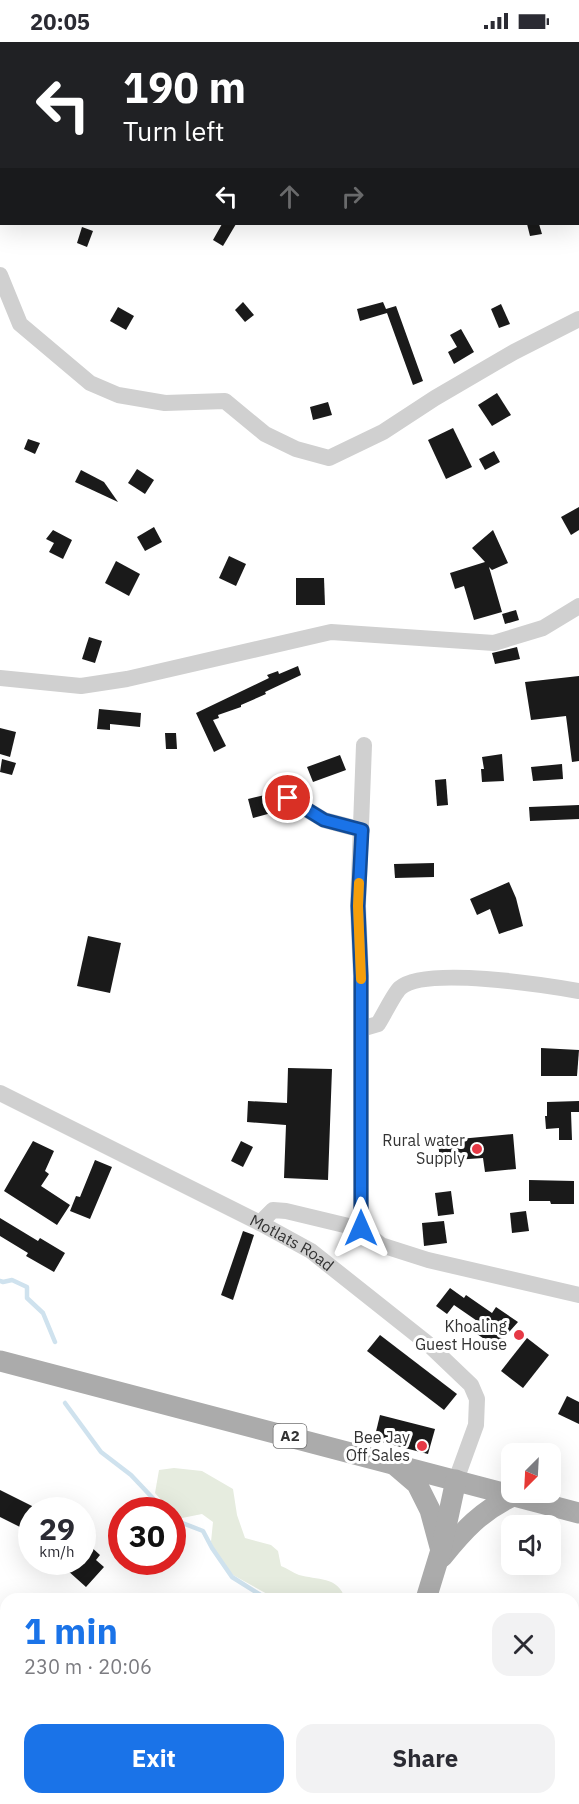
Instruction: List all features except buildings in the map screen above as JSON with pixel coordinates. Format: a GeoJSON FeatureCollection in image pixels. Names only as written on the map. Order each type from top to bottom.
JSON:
{"type":"FeatureCollection","features":[{"type":"Feature","properties":{"kind":"main road","name":"A2"},"geometry":{"type":"LineString","coordinates":[[0,1362],[501,1493]]}},
{"type":"Feature","properties":{"kind":"main road"},"geometry":{"type":"LineString","coordinates":[[393,1463],[417,1484],[430,1510],[439,1556]]}},
{"type":"Feature","properties":{"kind":"main road"},"geometry":{"type":"LineString","coordinates":[[428,1593],[439,1556],[456,1480]]}},
{"type":"Feature","properties":{"kind":"main road"},"geometry":{"type":"LineString","coordinates":[[439,1556],[462,1531],[501,1501]]}},
{"type":"Feature","properties":{"kind":"main road","name":"A2"},"geometry":{"type":"LineString","coordinates":[[540,1503],[579,1513]]}},
{"type":"Feature","properties":{"kind":"street"},"geometry":{"type":"LineString","coordinates":[[0,275],[20,324],[90,383],[118,395],[165,403],[225,401],[265,434],[296,449],[328,458],[382,432],[514,352],[579,319]]}},
{"type":"Feature","properties":{"kind":"street"},"geometry":{"type":"LineString","coordinates":[[0,678],[81,686],[127,679],[331,632],[494,643],[543,628],[579,606]]}},
{"type":"Feature","properties":{"kind":"street"},"geometry":{"type":"LineString","coordinates":[[361,1228],[362,1029],[358,906],[364,745]]}},
{"type":"Feature","properties":{"kind":"street"},"geometry":{"type":"LineString","coordinates":[[277,801],[288,798],[324,820],[362,830]]}},
{"type":"Feature","properties":{"kind":"street"},"geometry":{"type":"LineString","coordinates":[[362,1029],[378,1024],[400,988],[419,980],[460,978],[536,983],[579,991]]}},
{"type":"Feature","properties":{"kind":"street","name":"Motlats Road"},"geometry":{"type":"LineString","coordinates":[[0,1093],[260,1223],[311,1251],[427,1343],[471,1385],[477,1399],[476,1425],[456,1480]]}},
{"type":"Feature","properties":{"kind":"street"},"geometry":{"type":"LineString","coordinates":[[260,1223],[273,1210],[286,1211],[361,1228],[381,1245],[428,1260],[579,1295]]}},
{"type":"Feature","properties":{"kind":"shaded area"},"geometry":{"type":"Polygon","coordinates":[[[174,1468],[202,1471],[233,1489],[237,1515],[245,1538],[271,1545],[278,1551],[281,1566],[299,1575],[326,1580],[338,1586],[342,1593],[265,1593],[223,1567],[211,1542],[213,1522],[202,1514],[186,1517],[186,1497],[158,1497],[155,1493],[159,1470],[174,1468]]]}},
{"type":"Feature","properties":{"kind":"waterway"},"geometry":{"type":"LineString","coordinates":[[0,1281],[12,1280],[27,1287],[27,1298],[43,1313],[55,1342]]}},
{"type":"Feature","properties":{"kind":"waterway"},"geometry":{"type":"LineString","coordinates":[[65,1403],[101,1452],[131,1475],[152,1497]]}},
{"type":"Feature","properties":{"kind":"waterway"},"geometry":{"type":"LineString","coordinates":[[186,1524],[203,1531],[232,1577],[257,1593]]}},
{"type":"Feature","properties":{"kind":"slow traffic"},"geometry":{"type":"LineString","coordinates":[[359,883],[361,979]]}},
{"type":"Feature","properties":{"kind":"place","name":"Rural water Supply"},"geometry":{"type":"Point","coordinates":[477,1149]}},
{"type":"Feature","properties":{"kind":"place","name":"Khoaling Guest House"},"geometry":{"type":"Point","coordinates":[519,1335]}},
{"type":"Feature","properties":{"kind":"place","name":"Bee Jay Off Sales"},"geometry":{"type":"Point","coordinates":[422,1446]}},
{"type":"Feature","properties":{"kind":"route"},"geometry":{"type":"LineString","coordinates":[[288,798],[324,820],[362,830],[358,906],[362,1029],[361,1228]]}}]}
